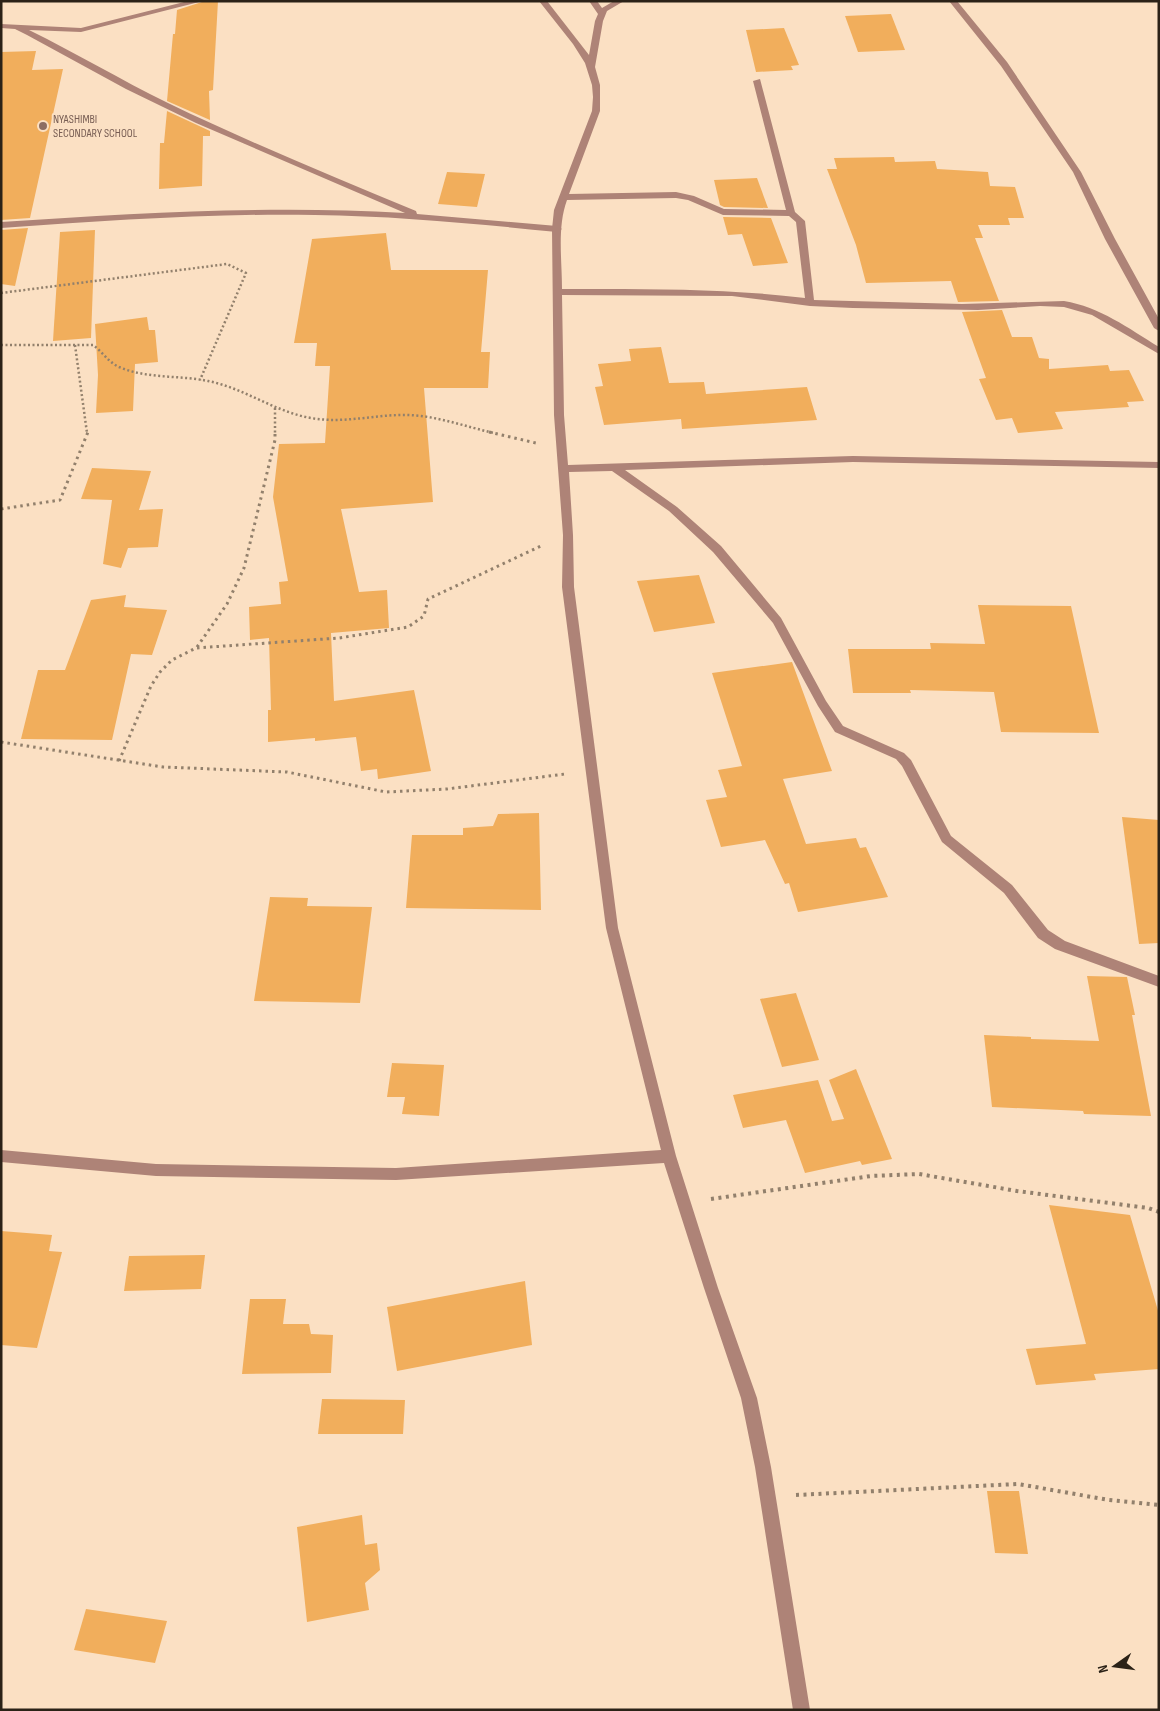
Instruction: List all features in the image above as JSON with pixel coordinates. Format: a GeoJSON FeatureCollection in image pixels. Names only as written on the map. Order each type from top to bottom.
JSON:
{"type":"FeatureCollection","features":[{"type":"Feature","properties":{"kind":"street"},"geometry":{"type":"LineString","coordinates":[[1,26],[81,30],[200,1]]}},
{"type":"Feature","properties":{"kind":"street"},"geometry":{"type":"LineString","coordinates":[[543,1],[581,48],[596,78],[598,96],[596,112],[559,210],[557,230],[559,416],[568,535],[568,587],[612,928],[668,1156],[749,1398],[768,1497],[802,1710]]}},
{"type":"Feature","properties":{"kind":"street"},"geometry":{"type":"LineString","coordinates":[[594,1],[602,13]]}},
{"type":"Feature","properties":{"kind":"street"},"geometry":{"type":"LineString","coordinates":[[591,67],[602,13],[620,1]]}},
{"type":"Feature","properties":{"kind":"street"},"geometry":{"type":"LineString","coordinates":[[953,1],[1004,64],[1077,172],[1110,239],[1159,328]]}},
{"type":"Feature","properties":{"kind":"street"},"geometry":{"type":"LineString","coordinates":[[15,26],[43,39],[129,87],[262,151],[422,217]]}},
{"type":"Feature","properties":{"kind":"street"},"geometry":{"type":"LineString","coordinates":[[757,81],[791,213],[800,221],[810,303]]}},
{"type":"Feature","properties":{"kind":"street"},"geometry":{"type":"LineString","coordinates":[[564,197],[676,195],[691,198],[722,212],[791,213]]}},
{"type":"Feature","properties":{"kind":"street"},"geometry":{"type":"LineString","coordinates":[[1,225],[170,213],[315,212],[422,217],[557,230]]}},
{"type":"Feature","properties":{"kind":"street"},"geometry":{"type":"LineString","coordinates":[[558,292],[688,291],[769,296],[810,303],[976,307],[1055,304],[1076,306],[1098,315],[1159,351]]}},
{"type":"Feature","properties":{"kind":"street"},"geometry":{"type":"LineString","coordinates":[[564,469],[853,459],[1159,465]]}},
{"type":"Feature","properties":{"kind":"street"},"geometry":{"type":"LineString","coordinates":[[616,468],[674,509],[717,549],[777,620],[822,703],[839,729],[900,756],[907,763],[946,839],[1008,889],[1043,934],[1060,945],[1159,982]]}},
{"type":"Feature","properties":{"kind":"street"},"geometry":{"type":"LineString","coordinates":[[1,1156],[156,1170],[396,1174],[668,1156]]}},
{"type":"Feature","properties":{"kind":"path"},"geometry":{"type":"LineString","coordinates":[[1,293],[227,264],[246,273],[200,380]]}},
{"type":"Feature","properties":{"kind":"path"},"geometry":{"type":"LineString","coordinates":[[1,344],[93,346],[108,360],[130,370],[220,384],[276,408],[320,420],[356,420],[402,415],[421,416],[561,449]]}},
{"type":"Feature","properties":{"kind":"path"},"geometry":{"type":"LineString","coordinates":[[1,509],[60,500],[88,431],[75,345]]}},
{"type":"Feature","properties":{"kind":"path"},"geometry":{"type":"LineString","coordinates":[[196,648],[227,604],[244,568],[275,440],[276,408]]}},
{"type":"Feature","properties":{"kind":"path"},"geometry":{"type":"LineString","coordinates":[[119,761],[151,686],[160,672],[172,660],[196,648],[339,638],[408,627],[424,616],[428,599],[516,557],[568,535]]}},
{"type":"Feature","properties":{"kind":"path"},"geometry":{"type":"LineString","coordinates":[[1,742],[162,767],[287,772],[386,792],[447,789],[591,771]]}},
{"type":"Feature","properties":{"kind":"path"},"geometry":{"type":"LineString","coordinates":[[684,1203],[871,1176],[920,1174],[1017,1191],[1148,1208],[1159,1212]]}},
{"type":"Feature","properties":{"kind":"path"},"geometry":{"type":"LineString","coordinates":[[768,1497],[1018,1484],[1109,1500],[1159,1505]]}},
{"type":"Feature","properties":{"kind":"building"},"geometry":{"type":"Polygon","coordinates":[[[205,1],[218,1],[213,90],[209,91],[210,120],[167,101],[177,10],[205,1]]]}},
{"type":"Feature","properties":{"kind":"building"},"geometry":{"type":"Polygon","coordinates":[[[891,14],[905,50],[858,52],[845,16],[891,14]]]}},
{"type":"Feature","properties":{"kind":"building"},"geometry":{"type":"Polygon","coordinates":[[[784,28],[799,65],[791,66],[793,70],[756,72],[746,30],[784,28]]]}},
{"type":"Feature","properties":{"kind":"building"},"geometry":{"type":"Polygon","coordinates":[[[36,51],[32,70],[63,69],[30,218],[1,220],[1,52],[36,51]]]}},
{"type":"Feature","properties":{"kind":"building"},"geometry":{"type":"Polygon","coordinates":[[[167,111],[210,131],[210,136],[203,136],[202,186],[159,189],[160,143],[164,143],[167,111]]]}},
{"type":"Feature","properties":{"kind":"building"},"geometry":{"type":"Polygon","coordinates":[[[894,157],[895,162],[935,161],[937,169],[988,172],[990,186],[1015,187],[1024,218],[1008,218],[1010,225],[978,225],[983,238],[975,238],[999,301],[958,302],[951,281],[866,283],[856,245],[827,169],[837,169],[834,158],[894,157]]]}},
{"type":"Feature","properties":{"kind":"building"},"geometry":{"type":"Polygon","coordinates":[[[447,172],[485,174],[477,207],[438,204],[447,172]]]}},
{"type":"Feature","properties":{"kind":"building"},"geometry":{"type":"Polygon","coordinates":[[[757,178],[768,208],[724,207],[720,205],[714,180],[757,178]]]}},
{"type":"Feature","properties":{"kind":"building"},"geometry":{"type":"Polygon","coordinates":[[[723,217],[771,218],[788,263],[753,266],[742,234],[728,235],[723,217]]]}},
{"type":"Feature","properties":{"kind":"building"},"geometry":{"type":"Polygon","coordinates":[[[28,228],[15,286],[1,284],[1,230],[28,228]]]}},
{"type":"Feature","properties":{"kind":"building"},"geometry":{"type":"Polygon","coordinates":[[[95,230],[91,338],[53,341],[60,232],[95,230]]]}},
{"type":"Feature","properties":{"kind":"building"},"geometry":{"type":"Polygon","coordinates":[[[386,233],[391,270],[488,270],[481,352],[490,352],[488,388],[424,388],[433,502],[341,509],[359,592],[387,590],[389,628],[331,633],[334,701],[414,690],[431,771],[378,779],[377,769],[361,771],[356,737],[315,741],[315,738],[268,742],[268,710],[271,710],[269,638],[250,640],[249,607],[281,604],[279,582],[288,581],[273,497],[279,444],[325,443],[330,366],[315,366],[317,343],[294,343],[312,239],[386,233]]]}},
{"type":"Feature","properties":{"kind":"building"},"geometry":{"type":"Polygon","coordinates":[[[1002,310],[1012,337],[1032,337],[1039,358],[1049,359],[1049,369],[1108,365],[1110,371],[1129,370],[1144,401],[1127,402],[1129,407],[1055,412],[1063,429],[1018,433],[1012,418],[996,420],[979,379],[986,378],[962,312],[1002,310]]]}},
{"type":"Feature","properties":{"kind":"building"},"geometry":{"type":"Polygon","coordinates":[[[147,317],[149,330],[155,330],[158,362],[135,364],[133,411],[96,413],[98,375],[95,324],[147,317]]]}},
{"type":"Feature","properties":{"kind":"building"},"geometry":{"type":"Polygon","coordinates":[[[661,347],[669,383],[704,382],[706,394],[807,387],[817,420],[682,429],[681,419],[604,425],[595,387],[603,386],[598,364],[631,361],[629,349],[661,347]]]}},
{"type":"Feature","properties":{"kind":"building"},"geometry":{"type":"Polygon","coordinates":[[[92,468],[151,471],[139,510],[163,509],[158,547],[128,548],[121,568],[103,564],[112,500],[81,499],[92,468]]]}},
{"type":"Feature","properties":{"kind":"building"},"geometry":{"type":"Polygon","coordinates":[[[699,575],[715,623],[654,632],[637,581],[699,575]]]}},
{"type":"Feature","properties":{"kind":"building"},"geometry":{"type":"Polygon","coordinates":[[[126,595],[124,607],[167,610],[152,655],[131,654],[112,740],[21,739],[38,670],[65,670],[91,600],[126,595]]]}},
{"type":"Feature","properties":{"kind":"building"},"geometry":{"type":"Polygon","coordinates":[[[978,605],[1071,606],[1099,733],[1001,732],[994,692],[910,690],[911,693],[853,693],[848,649],[931,649],[930,643],[985,644],[978,605]]]}},
{"type":"Feature","properties":{"kind":"building"},"geometry":{"type":"Polygon","coordinates":[[[792,662],[832,771],[783,779],[806,844],[856,838],[860,848],[866,847],[888,897],[798,912],[789,883],[785,884],[765,840],[721,847],[706,800],[727,797],[718,770],[742,766],[712,673],[792,662]]]}},
{"type":"Feature","properties":{"kind":"building"},"geometry":{"type":"Polygon","coordinates":[[[539,813],[541,910],[406,908],[412,835],[463,835],[463,828],[493,826],[498,814],[539,813]]]}},
{"type":"Feature","properties":{"kind":"building"},"geometry":{"type":"Polygon","coordinates":[[[1122,817],[1159,820],[1159,943],[1139,944],[1122,817]]]}},
{"type":"Feature","properties":{"kind":"building"},"geometry":{"type":"Polygon","coordinates":[[[270,897],[308,898],[307,906],[372,907],[360,1003],[254,1001],[270,897]]]}},
{"type":"Feature","properties":{"kind":"building"},"geometry":{"type":"Polygon","coordinates":[[[1087,976],[1127,977],[1135,1015],[1132,1015],[1151,1116],[1084,1114],[1083,1111],[992,1107],[984,1035],[1031,1037],[1031,1039],[1099,1041],[1087,976]]]}},
{"type":"Feature","properties":{"kind":"building"},"geometry":{"type":"Polygon","coordinates":[[[796,993],[819,1060],[782,1067],[760,999],[796,993]]]}},
{"type":"Feature","properties":{"kind":"building"},"geometry":{"type":"Polygon","coordinates":[[[392,1063],[444,1065],[439,1116],[402,1114],[405,1097],[387,1097],[392,1063]]]}},
{"type":"Feature","properties":{"kind":"building"},"geometry":{"type":"Polygon","coordinates":[[[856,1069],[892,1159],[862,1165],[860,1161],[805,1173],[786,1120],[743,1128],[733,1095],[818,1080],[832,1121],[844,1119],[829,1080],[856,1069]]]}},
{"type":"Feature","properties":{"kind":"building"},"geometry":{"type":"Polygon","coordinates":[[[1049,1205],[1130,1215],[1159,1314],[1159,1369],[1094,1374],[1096,1380],[1036,1385],[1026,1349],[1086,1344],[1049,1205]]]}},
{"type":"Feature","properties":{"kind":"building"},"geometry":{"type":"Polygon","coordinates":[[[1,1231],[52,1235],[49,1251],[62,1252],[37,1348],[1,1345],[1,1231]]]}},
{"type":"Feature","properties":{"kind":"building"},"geometry":{"type":"Polygon","coordinates":[[[205,1255],[201,1289],[124,1291],[129,1256],[205,1255]]]}},
{"type":"Feature","properties":{"kind":"building"},"geometry":{"type":"Polygon","coordinates":[[[525,1281],[532,1345],[397,1371],[387,1307],[525,1281]]]}},
{"type":"Feature","properties":{"kind":"building"},"geometry":{"type":"Polygon","coordinates":[[[250,1299],[286,1299],[283,1324],[309,1324],[311,1334],[333,1335],[331,1373],[242,1374],[250,1299]]]}},
{"type":"Feature","properties":{"kind":"building"},"geometry":{"type":"Polygon","coordinates":[[[322,1399],[405,1400],[403,1434],[318,1434],[322,1399]]]}},
{"type":"Feature","properties":{"kind":"building"},"geometry":{"type":"Polygon","coordinates":[[[987,1491],[1019,1491],[1028,1554],[995,1553],[987,1491]]]}},
{"type":"Feature","properties":{"kind":"building"},"geometry":{"type":"Polygon","coordinates":[[[362,1515],[365,1545],[377,1543],[380,1570],[365,1583],[369,1610],[307,1622],[297,1527],[362,1515]]]}},
{"type":"Feature","properties":{"kind":"building"},"geometry":{"type":"Polygon","coordinates":[[[86,1609],[167,1621],[155,1663],[74,1650],[86,1609]]]}},
{"type":"Feature","properties":{"kind":"place","name":"NYASHIMBI SECONDARY SCHOOL"},"geometry":{"type":"Point","coordinates":[43,126]}}]}
